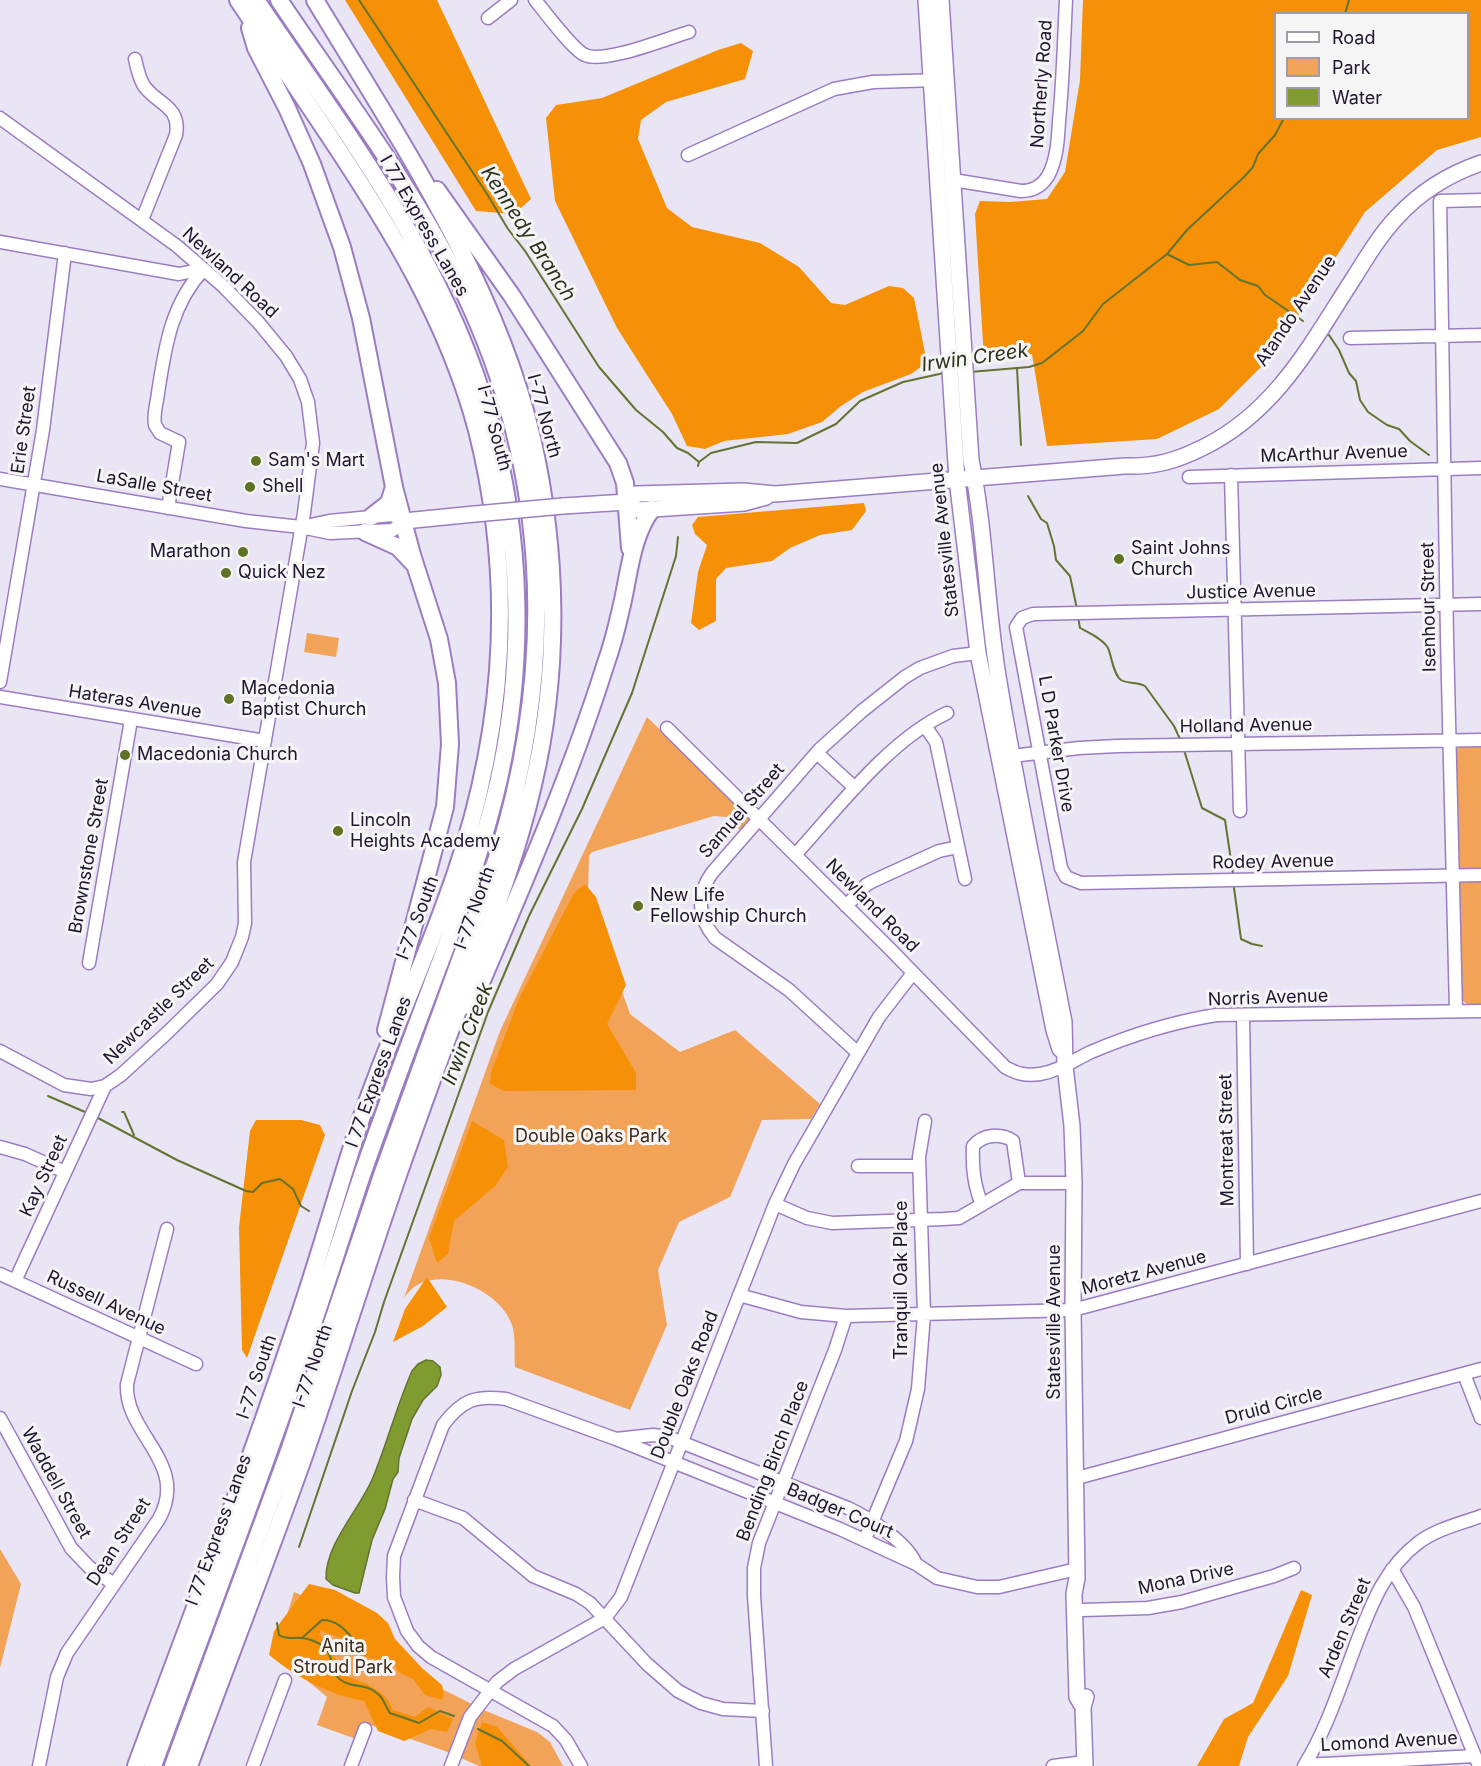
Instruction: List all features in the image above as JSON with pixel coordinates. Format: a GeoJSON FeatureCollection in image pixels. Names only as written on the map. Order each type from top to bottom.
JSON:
{"type":"FeatureCollection","features":[{"type":"Feature","properties":{"kind":"highway","name":"I 77 Express Lanes"},"geometry":{"type":"LineString","coordinates":[[172,1766],[289,1451],[381,1178],[490,877],[510,814],[523,758],[536,665],[537,597],[530,508],[513,428],[489,350],[463,289],[421,214],[279,0]]}},
{"type":"Feature","properties":{"kind":"highway","name":"I-77 North"},"geometry":{"type":"LineString","coordinates":[[189,1766],[303,1457],[403,1161],[512,863],[537,769],[551,666],[553,619],[551,562],[545,506],[531,435],[503,345],[486,302],[462,253],[397,136],[315,0]]}},
{"type":"Feature","properties":{"kind":"highway","name":"I 77 Express Lanes"},"geometry":{"type":"LineString","coordinates":[[153,1766],[271,1445],[363,1172],[470,880],[499,777],[508,732],[515,664],[516,597],[509,511],[490,422],[461,336],[435,279],[405,224],[246,3]]}},
{"type":"Feature","properties":{"kind":"highway"},"geometry":{"type":"LineString","coordinates":[[246,3],[256,48],[287,108],[312,164],[342,247],[361,318],[394,486],[414,564],[439,639],[447,684],[450,744],[447,789],[441,826],[362,1117]]}},
{"type":"Feature","properties":{"kind":"highway","name":"I-77 South"},"geometry":{"type":"LineString","coordinates":[[136,1766],[295,1329],[362,1117],[448,895],[467,839],[484,774],[495,708],[501,641],[501,598],[496,533],[488,480],[472,415],[451,352],[426,295],[401,249],[246,3]]}},
{"type":"Feature","properties":{"kind":"highway"},"geometry":{"type":"LineString","coordinates":[[397,136],[470,235],[550,353],[621,468],[627,502],[631,560]]}},
{"type":"Feature","properties":{"kind":"highway"},"geometry":{"type":"LineString","coordinates":[[394,486],[389,503],[368,525],[398,548],[414,564]]}},
{"type":"Feature","properties":{"kind":"highway"},"geometry":{"type":"LineString","coordinates":[[456,1015],[478,990],[580,738],[606,666],[621,613],[631,560],[642,525],[652,509]]}},
{"type":"Feature","properties":{"kind":"main road","name":"Statesville Avenue"},"geometry":{"type":"LineString","coordinates":[[926,0],[953,180],[956,347]]}},
{"type":"Feature","properties":{"kind":"main road","name":"Statesville Avenue"},"geometry":{"type":"LineString","coordinates":[[941,0],[939,80],[959,394],[957,480],[978,652],[1054,1030],[1065,1066]]}},
{"type":"Feature","properties":{"kind":"main road","name":"Atando Avenue"},"geometry":{"type":"LineString","coordinates":[[1125,466],[1176,449],[1203,437],[1228,422],[1251,404],[1286,365],[1366,242],[1390,211],[1405,196],[1436,174],[1481,153]]}},
{"type":"Feature","properties":{"kind":"main road","name":"Atando Avenue"},"geometry":{"type":"LineString","coordinates":[[775,494],[744,502],[638,510],[627,502],[636,494],[743,491],[775,494],[1125,466],[1149,467],[1189,454],[1216,441],[1250,418],[1287,379],[1396,217],[1441,182],[1481,163]]}},
{"type":"Feature","properties":{"kind":"main road","name":"Statesville Avenue"},"geometry":{"type":"LineString","coordinates":[[959,394],[979,496],[991,630],[1012,756],[1064,1022],[1074,1183],[1073,1310],[1077,1478],[1077,1574],[1074,1594],[1077,1696],[1083,1707]]}},
{"type":"Feature","properties":{"kind":"main road","name":"LaSalle Street"},"geometry":{"type":"LineString","coordinates":[[404,521],[627,502]]}},
{"type":"Feature","properties":{"kind":"main road","name":"Statesville Avenue"},"geometry":{"type":"LineString","coordinates":[[1077,1574],[1082,1593],[1087,1695],[1083,1707],[1085,1764]]}},
{"type":"Feature","properties":{"kind":"street"},"geometry":{"type":"LineString","coordinates":[[488,18],[512,0]]}},
{"type":"Feature","properties":{"kind":"street"},"geometry":{"type":"LineString","coordinates":[[535,0],[579,51],[593,57],[623,53],[689,32]]}},
{"type":"Feature","properties":{"kind":"street","name":"Northerly Road"},"geometry":{"type":"LineString","coordinates":[[953,180],[1030,191],[1047,178],[1053,163],[1058,137],[1066,0]]}},
{"type":"Feature","properties":{"kind":"street"},"geometry":{"type":"LineString","coordinates":[[135,59],[141,81],[148,90],[168,105],[177,126],[176,135],[142,220]]}},
{"type":"Feature","properties":{"kind":"street"},"geometry":{"type":"LineString","coordinates":[[688,155],[834,89],[873,82],[939,80]]}},
{"type":"Feature","properties":{"kind":"street","name":"Newland Road"},"geometry":{"type":"LineString","coordinates":[[0,118],[142,220],[204,269],[271,336],[286,356],[300,379],[308,402],[312,429],[312,459],[301,527]]}},
{"type":"Feature","properties":{"kind":"street","name":"Isenhour Street"},"geometry":{"type":"LineString","coordinates":[[1456,1011],[1440,201],[1481,200]]}},
{"type":"Feature","properties":{"kind":"street"},"geometry":{"type":"LineString","coordinates":[[0,242],[179,274],[204,269]]}},
{"type":"Feature","properties":{"kind":"street","name":"Erie Street"},"geometry":{"type":"LineString","coordinates":[[0,682],[44,430],[65,253]]}},
{"type":"Feature","properties":{"kind":"street"},"geometry":{"type":"LineString","coordinates":[[168,508],[179,442],[160,434],[155,425],[162,360],[169,332],[189,285],[204,269]]}},
{"type":"Feature","properties":{"kind":"street"},"geometry":{"type":"LineString","coordinates":[[1350,338],[1481,335]]}},
{"type":"Feature","properties":{"kind":"street","name":"McArthur Avenue"},"geometry":{"type":"LineString","coordinates":[[1189,477],[1481,468]]}},
{"type":"Feature","properties":{"kind":"street"},"geometry":{"type":"LineString","coordinates":[[1231,475],[1239,811]]}},
{"type":"Feature","properties":{"kind":"street","name":"LaSalle Street"},"geometry":{"type":"LineString","coordinates":[[0,479],[330,533],[368,525]]}},
{"type":"Feature","properties":{"kind":"street"},"geometry":{"type":"LineString","coordinates":[[307,494],[314,512],[329,521]]}},
{"type":"Feature","properties":{"kind":"street","name":"LaSalle Street"},"geometry":{"type":"LineString","coordinates":[[301,527],[329,521],[393,530],[404,521]]}},
{"type":"Feature","properties":{"kind":"street","name":"Newcastle Street"},"geometry":{"type":"LineString","coordinates":[[0,1051],[64,1085],[91,1089],[105,1086],[122,1075],[226,974],[236,954],[245,922],[244,862],[301,527]]}},
{"type":"Feature","properties":{"kind":"street","name":"Justice Avenue"},"geometry":{"type":"LineString","coordinates":[[1022,618],[1033,614],[1481,604]]}},
{"type":"Feature","properties":{"kind":"street","name":"L D Parker Drive"},"geometry":{"type":"LineString","coordinates":[[1022,618],[1016,627],[1017,635],[1060,868],[1066,877]]}},
{"type":"Feature","properties":{"kind":"street","name":"Samuel Street"},"geometry":{"type":"LineString","coordinates":[[858,1053],[789,990],[715,938],[703,919],[700,902],[706,882],[758,819],[840,729],[905,677],[920,668],[953,656],[978,652]]}},
{"type":"Feature","properties":{"kind":"street","name":"Hateras Avenue"},"geometry":{"type":"LineString","coordinates":[[0,697],[265,741]]}},
{"type":"Feature","properties":{"kind":"street"},"geometry":{"type":"LineString","coordinates":[[795,855],[884,758],[947,713]]}},
{"type":"Feature","properties":{"kind":"street","name":"Brownstone Street"},"geometry":{"type":"LineString","coordinates":[[89,963],[131,720]]}},
{"type":"Feature","properties":{"kind":"street"},"geometry":{"type":"LineString","coordinates":[[926,726],[936,742],[965,879]]}},
{"type":"Feature","properties":{"kind":"street","name":"Newland Road"},"geometry":{"type":"LineString","coordinates":[[667,728],[1005,1067],[1016,1074],[1028,1075],[1041,1074],[1065,1066]]}},
{"type":"Feature","properties":{"kind":"street","name":"Holland Avenue"},"geometry":{"type":"LineString","coordinates":[[1012,756],[1117,746],[1481,740]]}},
{"type":"Feature","properties":{"kind":"street"},"geometry":{"type":"LineString","coordinates":[[817,753],[855,788]]}},
{"type":"Feature","properties":{"kind":"street"},"geometry":{"type":"LineString","coordinates":[[846,906],[866,885],[873,881],[939,851],[958,847]]}},
{"type":"Feature","properties":{"kind":"street","name":"Rodey Avenue"},"geometry":{"type":"LineString","coordinates":[[1066,877],[1081,883],[1481,875]]}},
{"type":"Feature","properties":{"kind":"street","name":"Double Oaks Road"},"geometry":{"type":"LineString","coordinates":[[451,1766],[470,1717],[489,1690],[514,1668],[606,1618],[621,1597],[775,1204],[794,1164],[858,1053],[885,1008],[913,973]]}},
{"type":"Feature","properties":{"kind":"street","name":"Norris Avenue"},"geometry":{"type":"LineString","coordinates":[[1065,1066],[1090,1053],[1165,1026],[1216,1015],[1481,1011]]}},
{"type":"Feature","properties":{"kind":"street","name":"Montreat Street"},"geometry":{"type":"LineString","coordinates":[[1243,1015],[1247,1264]]}},
{"type":"Feature","properties":{"kind":"street","name":"Kay Street"},"geometry":{"type":"LineString","coordinates":[[15,1281],[105,1086]]}},
{"type":"Feature","properties":{"kind":"street","name":"Tranquil Oak Place"},"geometry":{"type":"LineString","coordinates":[[865,1539],[906,1441],[920,1368],[924,1315],[919,1166],[925,1120]]}},
{"type":"Feature","properties":{"kind":"street"},"geometry":{"type":"LineString","coordinates":[[982,1205],[975,1187],[972,1164],[973,1146],[981,1139],[1000,1136],[1013,1141],[1019,1183]]}},
{"type":"Feature","properties":{"kind":"street"},"geometry":{"type":"LineString","coordinates":[[0,1147],[26,1154],[65,1172]]}},
{"type":"Feature","properties":{"kind":"street"},"geometry":{"type":"LineString","coordinates":[[858,1166],[919,1166]]}},
{"type":"Feature","properties":{"kind":"street"},"geometry":{"type":"LineString","coordinates":[[775,1204],[807,1218],[832,1222],[959,1218],[1019,1183],[1074,1183]]}},
{"type":"Feature","properties":{"kind":"street","name":"Moretz Avenue"},"geometry":{"type":"LineString","coordinates":[[739,1294],[801,1312],[846,1316],[1073,1310],[1481,1201]]}},
{"type":"Feature","properties":{"kind":"street","name":"Dean Street"},"geometry":{"type":"LineString","coordinates":[[39,1766],[60,1669],[71,1646],[159,1519],[167,1497],[168,1485],[164,1467],[130,1408],[127,1394],[167,1229]]}},
{"type":"Feature","properties":{"kind":"street","name":"Russell Avenue"},"geometry":{"type":"LineString","coordinates":[[0,1274],[196,1364]]}},
{"type":"Feature","properties":{"kind":"street","name":"Bending Birch Place"},"geometry":{"type":"LineString","coordinates":[[766,1766],[754,1568],[759,1543],[835,1350],[846,1316]]}},
{"type":"Feature","properties":{"kind":"street","name":"Druid Circle"},"geometry":{"type":"LineString","coordinates":[[1077,1478],[1481,1369]]}},
{"type":"Feature","properties":{"kind":"street"},"geometry":{"type":"LineString","coordinates":[[1464,1374],[1481,1418]]}},
{"type":"Feature","properties":{"kind":"street","name":"Badger Court"},"geometry":{"type":"LineString","coordinates":[[414,1500],[442,1425],[455,1409],[473,1400],[487,1397],[506,1399],[616,1439],[865,1539],[916,1564],[938,1578],[977,1587],[999,1587],[1077,1574]]}},
{"type":"Feature","properties":{"kind":"street","name":"Waddell Street"},"geometry":{"type":"LineString","coordinates":[[0,1418],[71,1548],[89,1568],[114,1584]]}},
{"type":"Feature","properties":{"kind":"street","name":"Badger Court"},"geometry":{"type":"LineString","coordinates":[[616,1439],[653,1435],[682,1442],[848,1508],[872,1522],[905,1548],[916,1564]]}},
{"type":"Feature","properties":{"kind":"street"},"geometry":{"type":"LineString","coordinates":[[581,1766],[566,1740],[553,1726],[430,1657],[406,1630],[394,1597],[394,1556],[414,1500],[463,1518],[527,1572],[576,1594],[590,1603],[647,1664],[678,1691],[701,1703],[723,1709],[763,1711]]}},
{"type":"Feature","properties":{"kind":"street","name":"Arden Street"},"geometry":{"type":"LineString","coordinates":[[1305,1765],[1323,1731],[1372,1603],[1392,1569],[1419,1541],[1438,1531],[1481,1516]]}},
{"type":"Feature","properties":{"kind":"street","name":"Mona Drive"},"geometry":{"type":"LineString","coordinates":[[1083,1610],[1148,1608],[1182,1602],[1274,1576],[1293,1568]]}},
{"type":"Feature","properties":{"kind":"street"},"geometry":{"type":"LineString","coordinates":[[1392,1569],[1414,1607],[1477,1761]]}},
{"type":"Feature","properties":{"kind":"street"},"geometry":{"type":"LineString","coordinates":[[253,1766],[285,1680]]}},
{"type":"Feature","properties":{"kind":"street"},"geometry":{"type":"LineString","coordinates":[[351,1766],[365,1729]]}},
{"type":"Feature","properties":{"kind":"street","name":"Lomond Avenue"},"geometry":{"type":"LineString","coordinates":[[1305,1765],[1477,1761]]}},
{"type":"Feature","properties":{"kind":"street"},"geometry":{"type":"LineString","coordinates":[[1053,1766],[1085,1764]]}},
{"type":"Feature","properties":{"kind":"green space"},"geometry":{"type":"Polygon","coordinates":[[[307,633],[339,638],[336,657],[304,652],[307,633]]]}},
{"type":"Feature","properties":{"kind":"green space","name":"Double Oaks Park"},"geometry":{"type":"Polygon","coordinates":[[[647,717],[752,820],[741,831],[726,817],[714,816],[592,852],[589,856],[588,895],[630,1014],[680,1052],[735,1030],[820,1104],[811,1119],[762,1120],[730,1197],[679,1222],[658,1270],[667,1325],[630,1410],[515,1367],[513,1330],[506,1313],[487,1294],[474,1287],[461,1282],[433,1280],[416,1286],[404,1298],[500,1031],[647,717]]]}},
{"type":"Feature","properties":{"kind":"green space"},"geometry":{"type":"Polygon","coordinates":[[[1481,745],[1481,1005],[1468,1005],[1461,999],[1454,755],[1458,747],[1481,745]]]}},
{"type":"Feature","properties":{"kind":"green space"},"geometry":{"type":"Polygon","coordinates":[[[0,1549],[21,1584],[0,1668],[0,1549]]]}},
{"type":"Feature","properties":{"kind":"green space","name":"Anita Stroud Park"},"geometry":{"type":"Polygon","coordinates":[[[294,1592],[371,1625],[408,1672],[486,1711],[537,1732],[550,1742],[563,1766],[479,1766],[445,1751],[362,1722],[356,1739],[317,1725],[327,1697],[275,1654],[294,1592]]]}},
{"type":"Feature","properties":{"kind":"shaded area"},"geometry":{"type":"Polygon","coordinates":[[[345,0],[437,0],[531,199],[514,214],[476,211],[345,0]]]}},
{"type":"Feature","properties":{"kind":"shaded area"},"geometry":{"type":"Polygon","coordinates":[[[1083,0],[1481,0],[1481,137],[1437,150],[1365,212],[1272,356],[1219,409],[1157,439],[1047,446],[1032,354],[984,359],[975,214],[980,201],[1010,202],[1047,199],[1065,172],[1080,80],[1083,0]]]}},
{"type":"Feature","properties":{"kind":"shaded area"},"geometry":{"type":"Polygon","coordinates":[[[741,43],[753,51],[745,79],[666,102],[641,120],[638,139],[667,208],[692,227],[760,243],[799,267],[831,303],[845,305],[889,286],[903,288],[914,298],[926,358],[922,366],[911,374],[863,392],[822,422],[788,434],[724,441],[705,449],[687,446],[672,414],[617,328],[555,201],[546,118],[556,105],[602,98],[718,50],[741,43]]]}},
{"type":"Feature","properties":{"kind":"shaded area"},"geometry":{"type":"Polygon","coordinates":[[[864,503],[866,511],[852,530],[820,535],[790,548],[772,561],[726,568],[716,579],[716,621],[699,630],[691,623],[698,572],[707,545],[695,534],[692,525],[698,517],[864,503]]]}},
{"type":"Feature","properties":{"kind":"shaded area"},"geometry":{"type":"Polygon","coordinates":[[[585,884],[596,897],[626,985],[607,1024],[636,1073],[636,1090],[504,1091],[490,1084],[491,1072],[519,999],[574,893],[585,884]]]}},
{"type":"Feature","properties":{"kind":"shaded area"},"geometry":{"type":"Polygon","coordinates":[[[256,1120],[301,1120],[320,1125],[325,1135],[247,1358],[242,1350],[239,1227],[250,1131],[256,1120]]]}},
{"type":"Feature","properties":{"kind":"shaded area"},"geometry":{"type":"Polygon","coordinates":[[[472,1121],[504,1140],[508,1167],[495,1186],[454,1221],[448,1254],[437,1263],[429,1238],[472,1121]]]}},
{"type":"Feature","properties":{"kind":"shaded area"},"geometry":{"type":"Polygon","coordinates":[[[427,1277],[447,1307],[423,1326],[393,1342],[405,1309],[427,1277]]]}},
{"type":"Feature","properties":{"kind":"shaded area"},"geometry":{"type":"Polygon","coordinates":[[[309,1584],[335,1590],[377,1613],[388,1623],[395,1639],[422,1668],[442,1685],[444,1694],[442,1700],[425,1695],[413,1679],[398,1672],[395,1664],[384,1658],[377,1660],[354,1653],[343,1639],[321,1631],[319,1635],[329,1641],[334,1656],[346,1676],[380,1692],[393,1710],[415,1717],[428,1707],[453,1719],[447,1732],[431,1729],[404,1741],[378,1731],[364,1701],[314,1684],[290,1671],[269,1655],[274,1631],[309,1584]]]}},
{"type":"Feature","properties":{"kind":"shaded area"},"geometry":{"type":"Polygon","coordinates":[[[1301,1590],[1312,1595],[1288,1676],[1248,1737],[1239,1766],[1197,1766],[1224,1719],[1253,1703],[1301,1590]]]}},
{"type":"Feature","properties":{"kind":"shaded area"},"geometry":{"type":"Polygon","coordinates":[[[482,1722],[497,1727],[531,1766],[482,1766],[475,1743],[482,1722]]]}},
{"type":"Feature","properties":{"kind":"water"},"geometry":{"type":"Polygon","coordinates":[[[426,1360],[433,1361],[440,1367],[441,1375],[437,1386],[423,1400],[412,1419],[399,1458],[398,1472],[393,1479],[385,1509],[372,1540],[359,1593],[355,1593],[333,1585],[326,1579],[331,1552],[374,1475],[412,1371],[426,1360]]]}},
{"type":"Feature","properties":{"kind":"waterway","name":"Kennedy Branch"},"geometry":{"type":"LineString","coordinates":[[359,0],[599,367],[636,410],[663,432],[677,448],[699,462]]}},
{"type":"Feature","properties":{"kind":"waterway","name":"Irwin Creek"},"geometry":{"type":"LineString","coordinates":[[1346,12],[1349,0]]}},
{"type":"Feature","properties":{"kind":"waterway","name":"Irwin Creek"},"geometry":{"type":"LineString","coordinates":[[970,372],[1029,367],[1042,363],[1083,331],[1103,304],[1167,254],[1187,230],[1244,177],[1253,167],[1258,154],[1275,135],[1283,120]]}},
{"type":"Feature","properties":{"kind":"waterway"},"geometry":{"type":"LineString","coordinates":[[1167,254],[1189,265],[1217,262],[1240,280],[1258,286],[1265,295],[1303,321]]}},
{"type":"Feature","properties":{"kind":"waterway"},"geometry":{"type":"LineString","coordinates":[[1329,335],[1339,350],[1349,373],[1356,381],[1360,400],[1368,412],[1387,425],[1399,429],[1410,441],[1429,455]]}},
{"type":"Feature","properties":{"kind":"waterway"},"geometry":{"type":"LineString","coordinates":[[1017,368],[1021,445]]}},
{"type":"Feature","properties":{"kind":"waterway","name":"Irwin Creek"},"geometry":{"type":"LineString","coordinates":[[698,466],[699,462],[711,453],[756,442],[797,443],[836,424],[860,401],[903,382],[944,373]]}},
{"type":"Feature","properties":{"kind":"waterway"},"geometry":{"type":"LineString","coordinates":[[1028,496],[1041,519],[1047,523],[1056,560],[1070,576],[1077,609]]}},
{"type":"Feature","properties":{"kind":"waterway","name":"Irwin Creek"},"geometry":{"type":"LineString","coordinates":[[299,1547],[352,1391],[488,1012],[529,916],[582,809],[632,693],[676,556],[678,537]]}},
{"type":"Feature","properties":{"kind":"waterway"},"geometry":{"type":"LineString","coordinates":[[1078,617],[1080,628],[1106,645],[1118,677],[1121,680],[1145,686],[1174,726],[1180,739]]}},
{"type":"Feature","properties":{"kind":"waterway"},"geometry":{"type":"LineString","coordinates":[[1184,750],[1202,808],[1225,820],[1233,874]]}},
{"type":"Feature","properties":{"kind":"waterway"},"geometry":{"type":"LineString","coordinates":[[1234,888],[1241,939],[1262,946]]}},
{"type":"Feature","properties":{"kind":"waterway"},"geometry":{"type":"LineString","coordinates":[[48,1096],[85,1112]]}},
{"type":"Feature","properties":{"kind":"waterway"},"geometry":{"type":"LineString","coordinates":[[122,1112],[134,1135]]}},
{"type":"Feature","properties":{"kind":"waterway"},"geometry":{"type":"LineString","coordinates":[[98,1118],[177,1160],[246,1191],[253,1192],[262,1183],[280,1179],[293,1189],[301,1206],[309,1211]]}},
{"type":"Feature","properties":{"kind":"waterway"},"geometry":{"type":"LineString","coordinates":[[302,1638],[322,1620],[328,1620],[345,1630],[356,1642]]}},
{"type":"Feature","properties":{"kind":"waterway"},"geometry":{"type":"LineString","coordinates":[[277,1623],[279,1635],[282,1637],[306,1639],[323,1646],[336,1675],[345,1682],[374,1691],[390,1713],[419,1723],[440,1711],[454,1716]]}},
{"type":"Feature","properties":{"kind":"waterway"},"geometry":{"type":"LineString","coordinates":[[478,1729],[502,1741],[529,1766]]}},
{"type":"Feature","properties":{"kind":"place","name":"Sam's Mart"},"geometry":{"type":"Point","coordinates":[256,461]}},
{"type":"Feature","properties":{"kind":"place","name":"Shell"},"geometry":{"type":"Point","coordinates":[250,487]}},
{"type":"Feature","properties":{"kind":"place","name":"Marathon"},"geometry":{"type":"Point","coordinates":[243,552]}},
{"type":"Feature","properties":{"kind":"place","name":"Saint Johns Church"},"geometry":{"type":"Point","coordinates":[1119,559]}},
{"type":"Feature","properties":{"kind":"place","name":"Quick Nez"},"geometry":{"type":"Point","coordinates":[226,573]}},
{"type":"Feature","properties":{"kind":"place","name":"Macedonia Baptist Church"},"geometry":{"type":"Point","coordinates":[229,699]}},
{"type":"Feature","properties":{"kind":"place","name":"Macedonia Church"},"geometry":{"type":"Point","coordinates":[125,755]}},
{"type":"Feature","properties":{"kind":"place","name":"Lincoln Heights Academy"},"geometry":{"type":"Point","coordinates":[338,831]}},
{"type":"Feature","properties":{"kind":"place","name":"New Life Fellowship Church"},"geometry":{"type":"Point","coordinates":[638,906]}}]}
